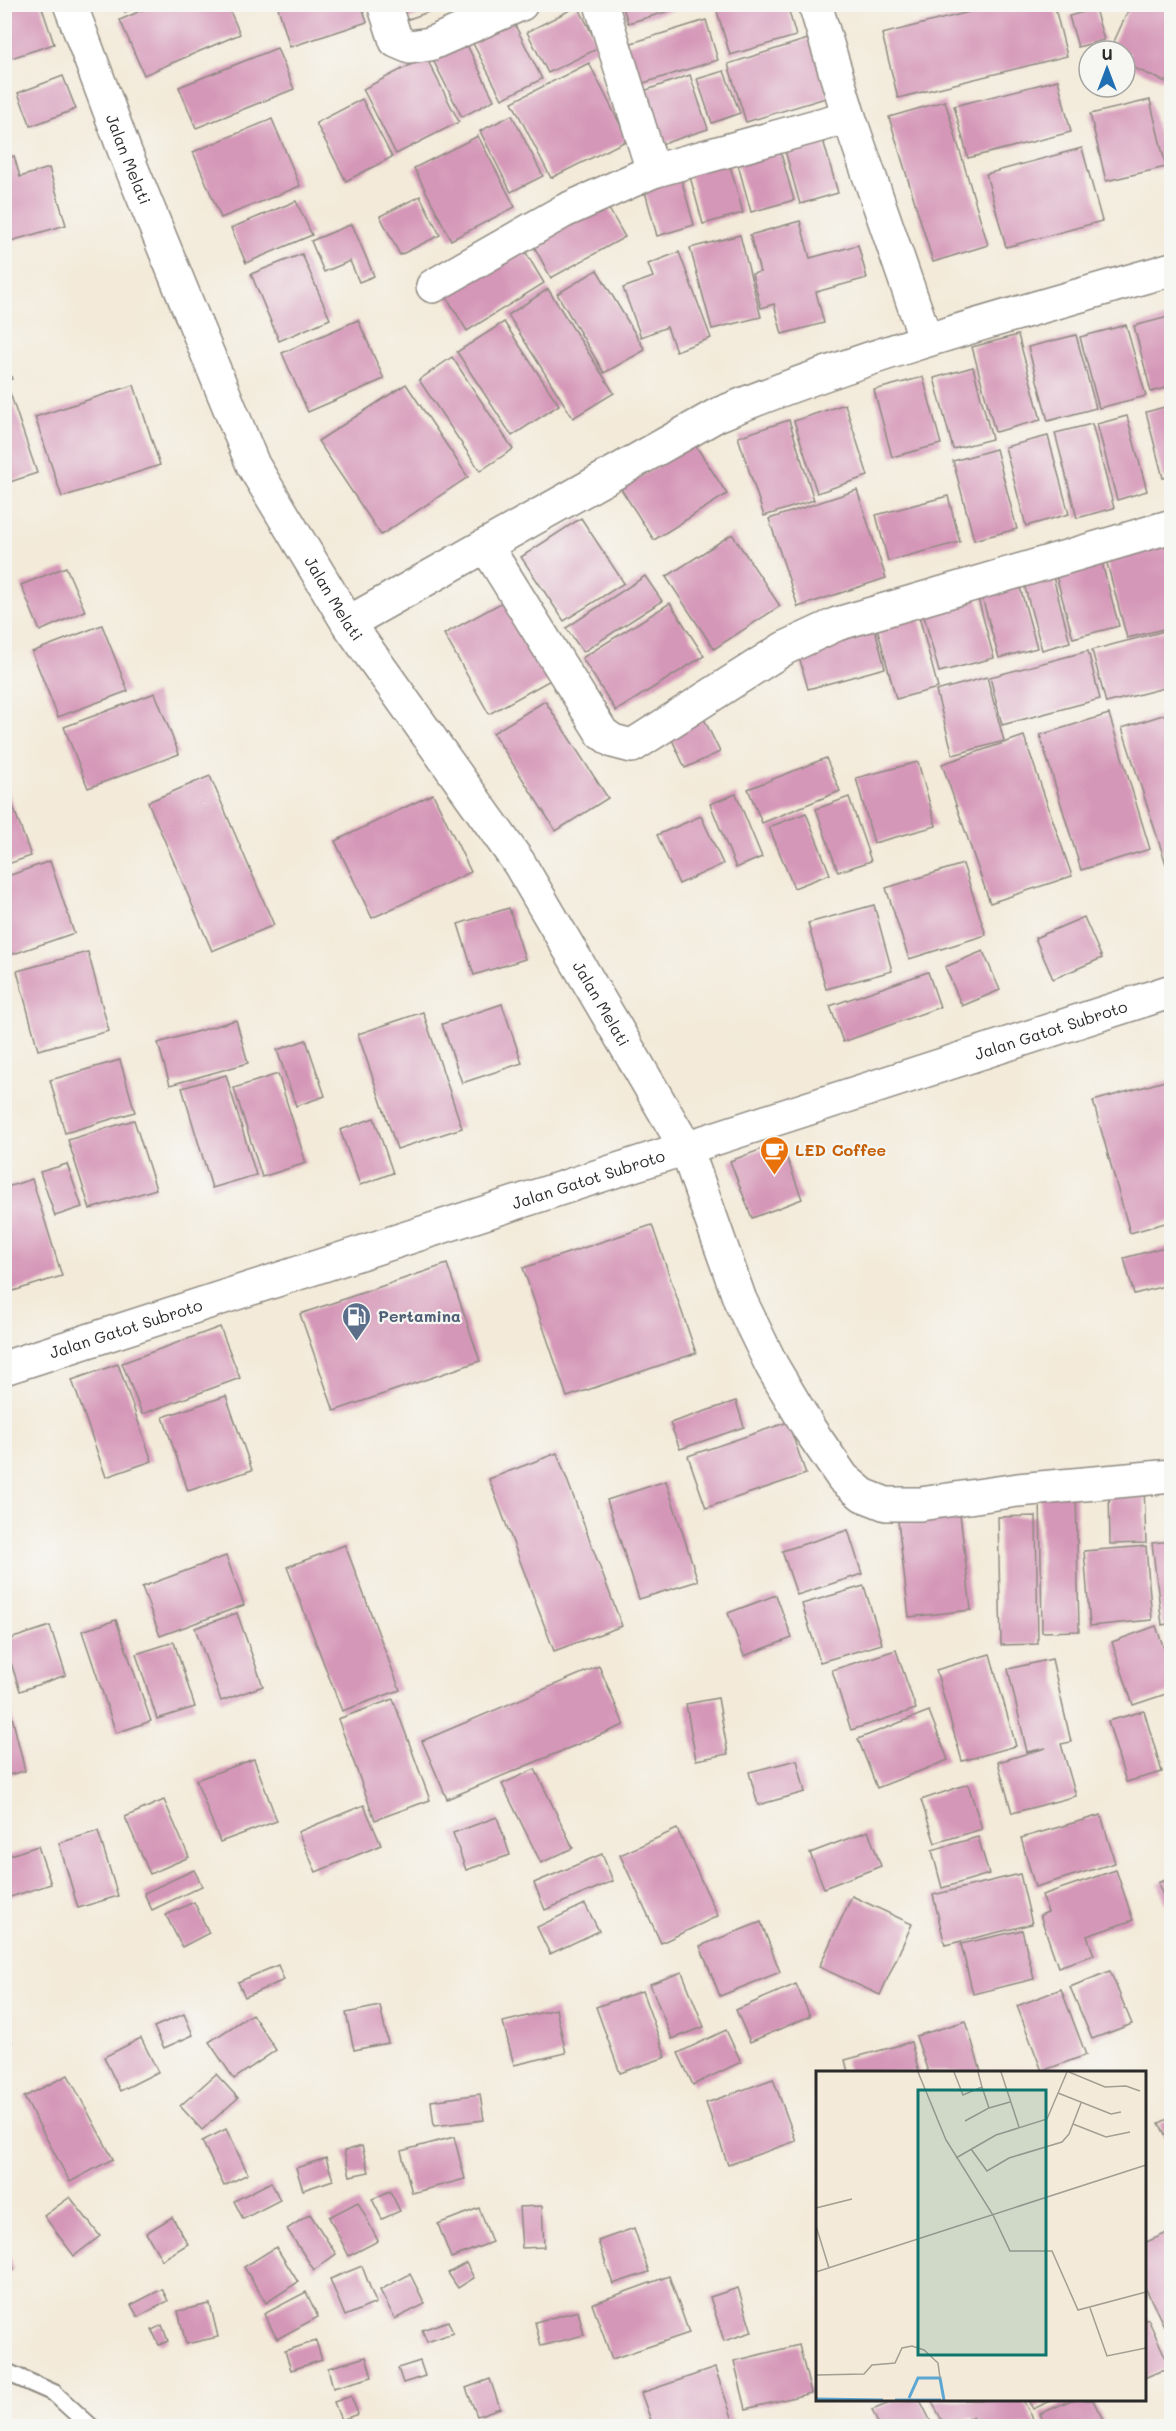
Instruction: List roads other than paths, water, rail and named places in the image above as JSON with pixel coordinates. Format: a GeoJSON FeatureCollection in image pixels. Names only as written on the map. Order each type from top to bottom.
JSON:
{"type":"FeatureCollection","features":[{"type":"Feature","properties":{"kind":"main road","name":"Jalan Melati"},"geometry":{"type":"LineString","coordinates":[[70,4],[125,152],[253,465],[348,623],[519,863],[686,1148],[740,1300],[772,1366],[810,1430],[843,1478],[863,1495],[886,1504],[920,1504],[1018,1490],[1172,1476]]}},
{"type":"Feature","properties":{"kind":"main road"},"geometry":{"type":"LineString","coordinates":[[384,4],[396,41],[410,47],[430,44],[521,4]]}},
{"type":"Feature","properties":{"kind":"main road"},"geometry":{"type":"LineString","coordinates":[[601,4],[653,171]]}},
{"type":"Feature","properties":{"kind":"main road"},"geometry":{"type":"LineString","coordinates":[[815,4],[849,117],[926,340]]}},
{"type":"Feature","properties":{"kind":"main road"},"geometry":{"type":"LineString","coordinates":[[433,286],[564,211],[653,171],[849,117]]}},
{"type":"Feature","properties":{"kind":"main road"},"geometry":{"type":"LineString","coordinates":[[348,623],[717,415],[775,391],[926,340],[1172,269]]}},
{"type":"Feature","properties":{"kind":"main road"},"geometry":{"type":"LineString","coordinates":[[486,546],[602,734],[613,741],[632,746],[785,648],[837,624],[1172,526]]}},
{"type":"Feature","properties":{"kind":"main road","name":"Jalan Gatot Subroto"},"geometry":{"type":"LineString","coordinates":[[4,1368],[1172,991]]}},
{"type":"Feature","properties":{"kind":"lane"},"geometry":{"type":"LineString","coordinates":[[4,2371],[54,2393],[90,2427]]}},
{"type":"Feature","properties":{"kind":"place","name":"LED Coffee"},"geometry":{"type":"Point","coordinates":[774,1176]}},
{"type":"Feature","properties":{"kind":"place","name":"Pertamina"},"geometry":{"type":"Point","coordinates":[357,1342]}}]}
